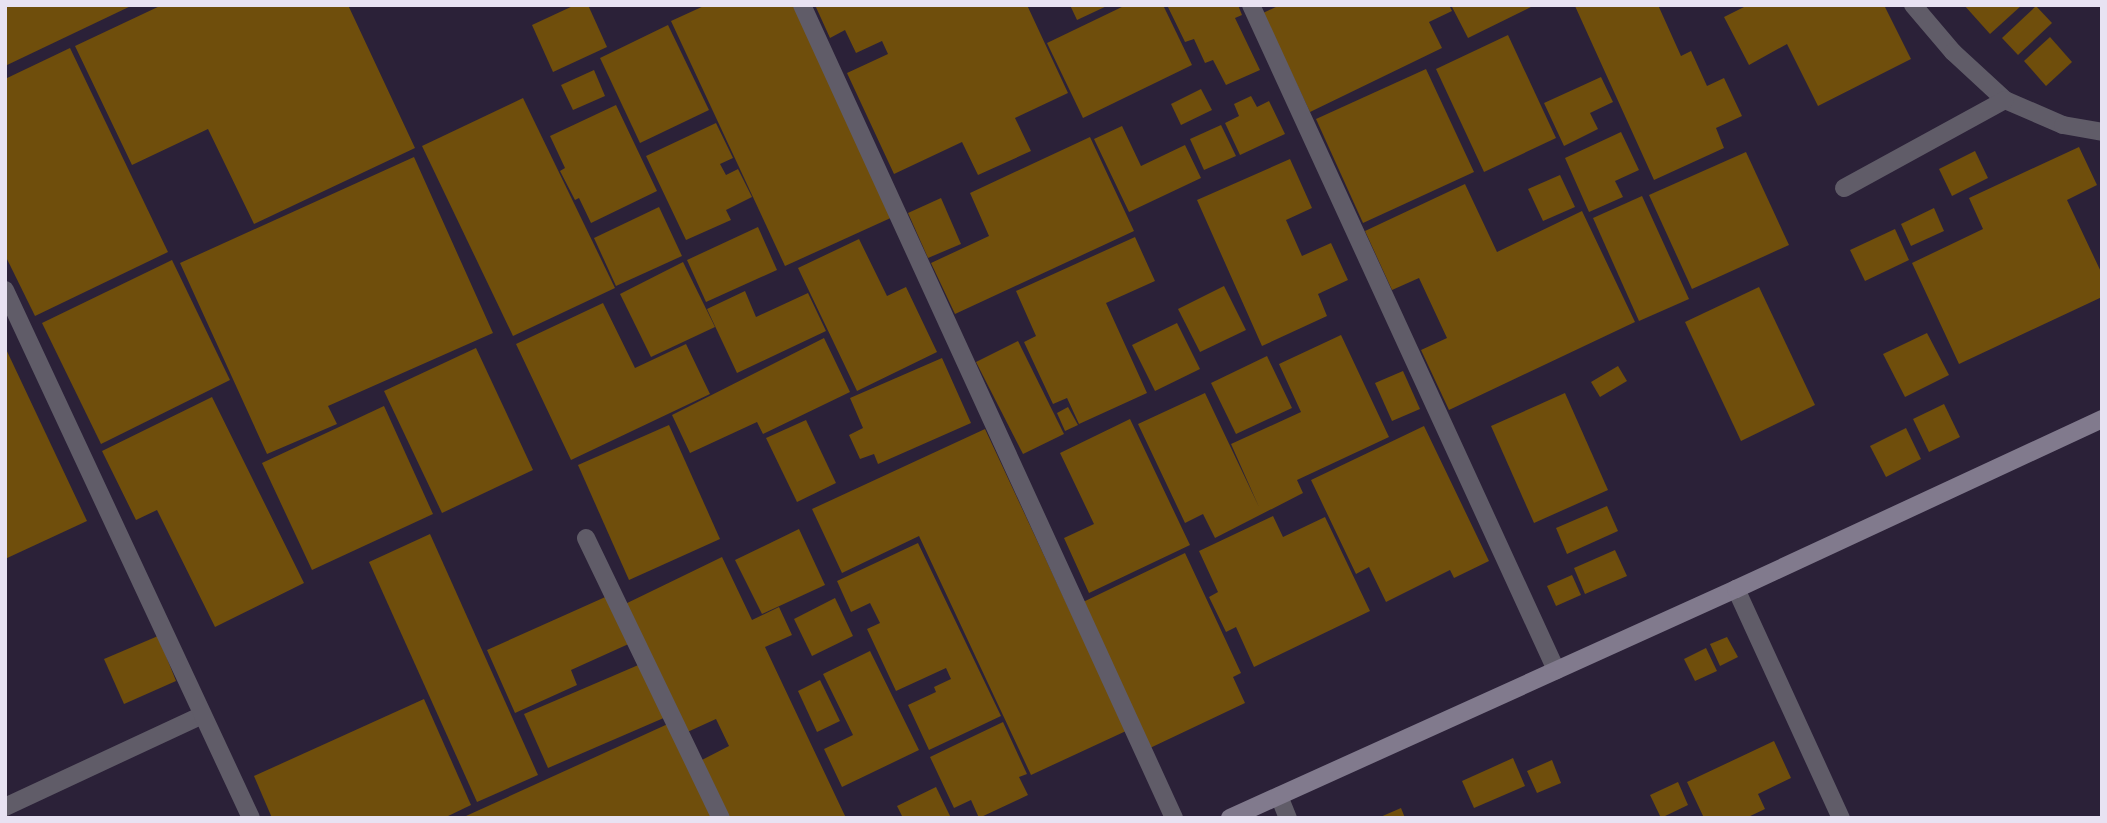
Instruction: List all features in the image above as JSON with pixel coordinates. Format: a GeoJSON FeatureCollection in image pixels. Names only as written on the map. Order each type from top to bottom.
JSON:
{"type":"FeatureCollection","features":[{"type":"Feature","properties":{"kind":"street"},"geometry":{"type":"LineString","coordinates":[[802,5],[1174,818]]}},
{"type":"Feature","properties":{"kind":"street"},"geometry":{"type":"LineString","coordinates":[[1251,5],[1556,670]]}},
{"type":"Feature","properties":{"kind":"street"},"geometry":{"type":"LineString","coordinates":[[1913,5],[1953,52],[2005,100],[2063,125],[2102,132]]}},
{"type":"Feature","properties":{"kind":"street"},"geometry":{"type":"LineString","coordinates":[[1844,188],[2005,100]]}},
{"type":"Feature","properties":{"kind":"street"},"geometry":{"type":"LineString","coordinates":[[5,290],[251,818]]}},
{"type":"Feature","properties":{"kind":"street"},"geometry":{"type":"LineString","coordinates":[[1230,818],[1736,589],[2102,419]]}},
{"type":"Feature","properties":{"kind":"street"},"geometry":{"type":"LineString","coordinates":[[586,538],[721,818]]}},
{"type":"Feature","properties":{"kind":"street"},"geometry":{"type":"LineString","coordinates":[[1736,589],[1841,818]]}},
{"type":"Feature","properties":{"kind":"street"},"geometry":{"type":"LineString","coordinates":[[5,807],[202,715]]}},
{"type":"Feature","properties":{"kind":"street"},"geometry":{"type":"LineString","coordinates":[[1279,796],[1288,818]]}},
{"type":"Feature","properties":{"kind":"building"},"geometry":{"type":"Polygon","coordinates":[[[5,5],[133,5],[5,66],[5,5]]]}},
{"type":"Feature","properties":{"kind":"building"},"geometry":{"type":"Polygon","coordinates":[[[162,5],[348,5],[415,148],[254,224],[208,129],[132,165],[75,46],[162,5]]]}},
{"type":"Feature","properties":{"kind":"building"},"geometry":{"type":"Polygon","coordinates":[[[575,5],[588,5],[607,47],[553,72],[532,25],[575,5]]]}},
{"type":"Feature","properties":{"kind":"building"},"geometry":{"type":"Polygon","coordinates":[[[706,5],[798,5],[895,216],[785,266],[671,21],[706,5]]]}},
{"type":"Feature","properties":{"kind":"building"},"geometry":{"type":"Polygon","coordinates":[[[815,5],[1027,5],[1068,93],[1015,118],[1031,151],[978,175],[962,142],[894,174],[847,73],[888,54],[882,41],[856,53],[845,30],[830,38],[815,5]]]}},
{"type":"Feature","properties":{"kind":"building"},"geometry":{"type":"Polygon","coordinates":[[[1070,5],[1109,5],[1077,20],[1070,5]]]}},
{"type":"Feature","properties":{"kind":"building"},"geometry":{"type":"Polygon","coordinates":[[[1126,5],[1163,5],[1192,65],[1083,118],[1047,43],[1126,5]]]}},
{"type":"Feature","properties":{"kind":"building"},"geometry":{"type":"Polygon","coordinates":[[[1167,5],[1238,5],[1242,15],[1235,18],[1260,70],[1226,85],[1213,60],[1205,63],[1194,39],[1185,42],[1167,5]]]}},
{"type":"Feature","properties":{"kind":"building"},"geometry":{"type":"Polygon","coordinates":[[[1280,5],[1449,5],[1452,11],[1429,22],[1442,48],[1310,112],[1263,13],[1280,5]]]}},
{"type":"Feature","properties":{"kind":"building"},"geometry":{"type":"Polygon","coordinates":[[[1451,5],[1535,5],[1468,38],[1451,5]]]}},
{"type":"Feature","properties":{"kind":"building"},"geometry":{"type":"Polygon","coordinates":[[[1658,5],[1681,56],[1691,51],[1707,86],[1724,78],[1742,116],[1716,128],[1724,148],[1654,180],[1575,6],[1658,5]]]}},
{"type":"Feature","properties":{"kind":"building"},"geometry":{"type":"Polygon","coordinates":[[[1748,5],[1884,5],[1911,59],[1818,106],[1787,44],[1749,65],[1724,17],[1748,5]]]}},
{"type":"Feature","properties":{"kind":"building"},"geometry":{"type":"Polygon","coordinates":[[[1964,5],[2022,5],[1990,34],[1964,5]]]}},
{"type":"Feature","properties":{"kind":"building"},"geometry":{"type":"Polygon","coordinates":[[[2036,6],[2052,23],[2018,55],[2002,38],[2036,6]]]}},
{"type":"Feature","properties":{"kind":"building"},"geometry":{"type":"Polygon","coordinates":[[[668,25],[709,110],[640,143],[600,58],[668,25]]]}},
{"type":"Feature","properties":{"kind":"building"},"geometry":{"type":"Polygon","coordinates":[[[1508,35],[1556,138],[1484,172],[1436,69],[1508,35]]]}},
{"type":"Feature","properties":{"kind":"building"},"geometry":{"type":"Polygon","coordinates":[[[2050,37],[2072,62],[2046,86],[2024,61],[2050,37]]]}},
{"type":"Feature","properties":{"kind":"building"},"geometry":{"type":"Polygon","coordinates":[[[70,48],[168,252],[35,316],[5,255],[5,79],[70,48]]]}},
{"type":"Feature","properties":{"kind":"building"},"geometry":{"type":"Polygon","coordinates":[[[1426,69],[1474,172],[1363,223],[1316,119],[1426,69]]]}},
{"type":"Feature","properties":{"kind":"building"},"geometry":{"type":"Polygon","coordinates":[[[594,70],[605,96],[573,110],[561,85],[594,70]]]}},
{"type":"Feature","properties":{"kind":"building"},"geometry":{"type":"Polygon","coordinates":[[[1601,77],[1613,102],[1590,113],[1598,129],[1564,146],[1544,103],[1601,77]]]}},
{"type":"Feature","properties":{"kind":"building"},"geometry":{"type":"Polygon","coordinates":[[[1201,89],[1212,110],[1181,125],[1171,104],[1201,89]]]}},
{"type":"Feature","properties":{"kind":"building"},"geometry":{"type":"Polygon","coordinates":[[[1251,96],[1257,107],[1269,101],[1285,134],[1240,155],[1225,123],[1239,116],[1234,104],[1251,96]]]}},
{"type":"Feature","properties":{"kind":"building"},"geometry":{"type":"Polygon","coordinates":[[[523,98],[615,288],[513,336],[422,146],[523,98]]]}},
{"type":"Feature","properties":{"kind":"building"},"geometry":{"type":"Polygon","coordinates":[[[616,105],[657,191],[591,223],[579,198],[575,200],[560,171],[565,168],[550,136],[616,105]]]}},
{"type":"Feature","properties":{"kind":"building"},"geometry":{"type":"Polygon","coordinates":[[[716,123],[733,158],[720,164],[726,175],[738,169],[752,197],[726,210],[731,220],[686,240],[646,156],[716,123]]]}},
{"type":"Feature","properties":{"kind":"building"},"geometry":{"type":"Polygon","coordinates":[[[1221,125],[1236,156],[1204,170],[1190,139],[1221,125]]]}},
{"type":"Feature","properties":{"kind":"building"},"geometry":{"type":"Polygon","coordinates":[[[1122,126],[1141,166],[1185,145],[1201,178],[1129,212],[1094,139],[1122,126]]]}},
{"type":"Feature","properties":{"kind":"building"},"geometry":{"type":"Polygon","coordinates":[[[1621,132],[1639,170],[1615,181],[1623,197],[1589,212],[1565,158],[1621,132]]]}},
{"type":"Feature","properties":{"kind":"building"},"geometry":{"type":"Polygon","coordinates":[[[1090,137],[1134,231],[955,314],[931,263],[989,236],[970,193],[1090,137]]]}},
{"type":"Feature","properties":{"kind":"building"},"geometry":{"type":"Polygon","coordinates":[[[2079,147],[2097,185],[2067,200],[2102,274],[2102,297],[1959,364],[1912,263],[1983,229],[1969,198],[2079,147]]]}},
{"type":"Feature","properties":{"kind":"building"},"geometry":{"type":"Polygon","coordinates":[[[1975,151],[1988,178],[1952,196],[1939,169],[1975,151]]]}},
{"type":"Feature","properties":{"kind":"building"},"geometry":{"type":"Polygon","coordinates":[[[1746,152],[1789,245],[1692,289],[1649,195],[1746,152]]]}},
{"type":"Feature","properties":{"kind":"building"},"geometry":{"type":"Polygon","coordinates":[[[414,157],[493,333],[328,406],[337,424],[267,454],[180,263],[414,157]]]}},
{"type":"Feature","properties":{"kind":"building"},"geometry":{"type":"Polygon","coordinates":[[[1290,159],[1312,208],[1286,220],[1302,256],[1331,243],[1348,280],[1318,294],[1327,316],[1262,346],[1197,200],[1290,159]]]}},
{"type":"Feature","properties":{"kind":"building"},"geometry":{"type":"Polygon","coordinates":[[[1560,175],[1575,207],[1543,221],[1528,189],[1560,175]]]}},
{"type":"Feature","properties":{"kind":"building"},"geometry":{"type":"Polygon","coordinates":[[[1465,184],[1497,252],[1582,211],[1635,322],[1449,410],[1421,350],[1447,338],[1419,278],[1392,290],[1365,231],[1465,184]]]}},
{"type":"Feature","properties":{"kind":"building"},"geometry":{"type":"Polygon","coordinates":[[[1642,196],[1689,299],[1639,321],[1593,218],[1642,196]]]}},
{"type":"Feature","properties":{"kind":"building"},"geometry":{"type":"Polygon","coordinates":[[[941,198],[961,244],[928,258],[908,213],[941,198]]]}},
{"type":"Feature","properties":{"kind":"building"},"geometry":{"type":"Polygon","coordinates":[[[659,207],[682,256],[616,286],[594,238],[659,207]]]}},
{"type":"Feature","properties":{"kind":"building"},"geometry":{"type":"Polygon","coordinates":[[[1934,208],[1944,231],[1911,246],[1901,224],[1934,208]]]}},
{"type":"Feature","properties":{"kind":"building"},"geometry":{"type":"Polygon","coordinates":[[[758,227],[777,270],[706,302],[687,260],[758,227]]]}},
{"type":"Feature","properties":{"kind":"building"},"geometry":{"type":"Polygon","coordinates":[[[1895,229],[1909,260],[1865,281],[1850,250],[1895,229]]]}},
{"type":"Feature","properties":{"kind":"building"},"geometry":{"type":"Polygon","coordinates":[[[1135,237],[1155,281],[1106,303],[1147,393],[1079,424],[1067,398],[1053,404],[1024,342],[1036,336],[1016,291],[1135,237]]]}},
{"type":"Feature","properties":{"kind":"building"},"geometry":{"type":"Polygon","coordinates":[[[859,239],[887,296],[906,287],[937,352],[857,391],[798,268],[859,239]]]}},
{"type":"Feature","properties":{"kind":"building"},"geometry":{"type":"Polygon","coordinates":[[[172,260],[230,380],[101,444],[42,323],[172,260]]]}},
{"type":"Feature","properties":{"kind":"building"},"geometry":{"type":"Polygon","coordinates":[[[683,262],[715,327],[651,357],[620,294],[683,262]]]}},
{"type":"Feature","properties":{"kind":"building"},"geometry":{"type":"Polygon","coordinates":[[[1224,286],[1246,330],[1200,352],[1178,309],[1224,286]]]}},
{"type":"Feature","properties":{"kind":"building"},"geometry":{"type":"Polygon","coordinates":[[[1759,287],[1815,405],[1741,441],[1685,322],[1759,287]]]}},
{"type":"Feature","properties":{"kind":"building"},"geometry":{"type":"Polygon","coordinates":[[[745,291],[756,317],[808,293],[826,331],[737,373],[707,309],[745,291]]]}},
{"type":"Feature","properties":{"kind":"building"},"geometry":{"type":"Polygon","coordinates":[[[603,303],[635,368],[686,344],[710,394],[571,460],[516,344],[603,303]]]}},
{"type":"Feature","properties":{"kind":"building"},"geometry":{"type":"Polygon","coordinates":[[[1177,323],[1200,369],[1155,391],[1132,345],[1177,323]]]}},
{"type":"Feature","properties":{"kind":"building"},"geometry":{"type":"Polygon","coordinates":[[[1927,333],[1949,375],[1905,397],[1883,354],[1927,333]]]}},
{"type":"Feature","properties":{"kind":"building"},"geometry":{"type":"Polygon","coordinates":[[[1341,335],[1389,437],[1297,480],[1303,493],[1215,538],[1203,514],[1185,523],[1138,424],[1205,393],[1259,507],[1231,444],[1301,412],[1279,364],[1341,335]]]}},
{"type":"Feature","properties":{"kind":"building"},"geometry":{"type":"Polygon","coordinates":[[[824,338],[850,392],[763,434],[757,422],[690,453],[672,415],[824,338]]]}},
{"type":"Feature","properties":{"kind":"building"},"geometry":{"type":"Polygon","coordinates":[[[1018,341],[1064,434],[1023,454],[976,362],[1018,341]]]}},
{"type":"Feature","properties":{"kind":"building"},"geometry":{"type":"Polygon","coordinates":[[[5,347],[87,521],[5,559],[5,347]]]}},
{"type":"Feature","properties":{"kind":"building"},"geometry":{"type":"Polygon","coordinates":[[[476,348],[533,470],[442,513],[384,391],[476,348]]]}},
{"type":"Feature","properties":{"kind":"building"},"geometry":{"type":"Polygon","coordinates":[[[1267,356],[1292,408],[1236,434],[1211,383],[1267,356]]]}},
{"type":"Feature","properties":{"kind":"building"},"geometry":{"type":"Polygon","coordinates":[[[942,358],[971,423],[878,464],[874,454],[860,459],[849,435],[863,428],[850,398],[942,358]]]}},
{"type":"Feature","properties":{"kind":"building"},"geometry":{"type":"Polygon","coordinates":[[[1618,366],[1627,381],[1600,397],[1591,382],[1618,366]]]}},
{"type":"Feature","properties":{"kind":"building"},"geometry":{"type":"Polygon","coordinates":[[[1403,371],[1420,409],[1392,421],[1375,383],[1403,371]]]}},
{"type":"Feature","properties":{"kind":"building"},"geometry":{"type":"Polygon","coordinates":[[[1565,393],[1608,490],[1534,523],[1491,426],[1565,393]]]}},
{"type":"Feature","properties":{"kind":"building"},"geometry":{"type":"Polygon","coordinates":[[[212,397],[304,583],[215,627],[157,510],[136,520],[102,451],[212,397]]]}},
{"type":"Feature","properties":{"kind":"building"},"geometry":{"type":"Polygon","coordinates":[[[1944,404],[1960,437],[1929,452],[1913,419],[1944,404]]]}},
{"type":"Feature","properties":{"kind":"building"},"geometry":{"type":"Polygon","coordinates":[[[384,406],[433,514],[312,570],[262,463],[384,406]]]}},
{"type":"Feature","properties":{"kind":"building"},"geometry":{"type":"Polygon","coordinates":[[[1068,407],[1078,425],[1065,431],[1057,413],[1068,407]]]}},
{"type":"Feature","properties":{"kind":"building"},"geometry":{"type":"Polygon","coordinates":[[[1130,419],[1190,545],[1089,593],[1064,538],[1094,524],[1060,453],[1130,419]]]}},
{"type":"Feature","properties":{"kind":"building"},"geometry":{"type":"Polygon","coordinates":[[[806,420],[836,483],[797,502],[766,438],[806,420]]]}},
{"type":"Feature","properties":{"kind":"building"},"geometry":{"type":"Polygon","coordinates":[[[669,425],[720,539],[629,580],[578,465],[669,425]]]}},
{"type":"Feature","properties":{"kind":"building"},"geometry":{"type":"Polygon","coordinates":[[[1424,426],[1489,561],[1454,578],[1450,570],[1386,602],[1369,567],[1356,574],[1311,480],[1424,426]]]}},
{"type":"Feature","properties":{"kind":"building"},"geometry":{"type":"Polygon","coordinates":[[[1906,428],[1921,459],[1886,477],[1870,446],[1906,428]]]}},
{"type":"Feature","properties":{"kind":"building"},"geometry":{"type":"Polygon","coordinates":[[[985,429],[1126,731],[1031,775],[919,536],[842,573],[812,509],[985,429]]]}},
{"type":"Feature","properties":{"kind":"building"},"geometry":{"type":"Polygon","coordinates":[[[1607,506],[1618,531],[1567,554],[1556,528],[1607,506]]]}},
{"type":"Feature","properties":{"kind":"building"},"geometry":{"type":"Polygon","coordinates":[[[1273,516],[1283,537],[1325,517],[1370,611],[1254,667],[1236,627],[1226,632],[1209,597],[1218,592],[1199,551],[1273,516]]]}},
{"type":"Feature","properties":{"kind":"building"},"geometry":{"type":"Polygon","coordinates":[[[799,529],[825,585],[762,614],[735,560],[799,529]]]}},
{"type":"Feature","properties":{"kind":"building"},"geometry":{"type":"Polygon","coordinates":[[[430,534],[538,775],[477,802],[369,562],[430,534]]]}},
{"type":"Feature","properties":{"kind":"building"},"geometry":{"type":"Polygon","coordinates":[[[918,543],[1001,716],[929,750],[908,705],[936,692],[934,687],[951,679],[946,668],[896,691],[867,629],[880,623],[870,603],[851,612],[837,581],[918,543]]]}},
{"type":"Feature","properties":{"kind":"building"},"geometry":{"type":"Polygon","coordinates":[[[1615,550],[1627,576],[1585,594],[1574,568],[1615,550]]]}},
{"type":"Feature","properties":{"kind":"building"},"geometry":{"type":"Polygon","coordinates":[[[1185,553],[1241,673],[1233,677],[1245,703],[1150,748],[1081,603],[1185,553]]]}},
{"type":"Feature","properties":{"kind":"building"},"geometry":{"type":"Polygon","coordinates":[[[722,557],[752,620],[779,607],[792,635],[765,647],[846,818],[725,818],[698,762],[729,746],[716,719],[683,734],[621,606],[722,557]]]}},
{"type":"Feature","properties":{"kind":"building"},"geometry":{"type":"Polygon","coordinates":[[[1572,575],[1581,595],[1556,606],[1547,586],[1572,575]]]}},
{"type":"Feature","properties":{"kind":"building"},"geometry":{"type":"Polygon","coordinates":[[[612,594],[633,642],[571,670],[577,685],[515,713],[487,650],[612,594]]]}},
{"type":"Feature","properties":{"kind":"building"},"geometry":{"type":"Polygon","coordinates":[[[835,598],[853,636],[812,656],[794,619],[835,598]]]}},
{"type":"Feature","properties":{"kind":"building"},"geometry":{"type":"Polygon","coordinates":[[[158,636],[176,681],[124,704],[104,659],[158,636]]]}},
{"type":"Feature","properties":{"kind":"building"},"geometry":{"type":"Polygon","coordinates":[[[1727,637],[1738,657],[1720,666],[1710,644],[1727,637]]]}},
{"type":"Feature","properties":{"kind":"building"},"geometry":{"type":"Polygon","coordinates":[[[1706,648],[1717,671],[1695,681],[1684,659],[1706,648]]]}},
{"type":"Feature","properties":{"kind":"building"},"geometry":{"type":"Polygon","coordinates":[[[870,651],[919,750],[842,787],[824,749],[853,735],[823,674],[870,651]]]}},
{"type":"Feature","properties":{"kind":"building"},"geometry":{"type":"Polygon","coordinates":[[[643,663],[666,717],[548,768],[524,714],[643,663]]]}},
{"type":"Feature","properties":{"kind":"building"},"geometry":{"type":"Polygon","coordinates":[[[820,680],[840,721],[817,732],[798,691],[820,680]]]}},
{"type":"Feature","properties":{"kind":"building"},"geometry":{"type":"Polygon","coordinates":[[[424,699],[471,805],[444,818],[272,818],[254,776],[424,699]]]}},
{"type":"Feature","properties":{"kind":"building"},"geometry":{"type":"Polygon","coordinates":[[[1003,722],[1027,774],[1019,777],[1028,795],[979,818],[971,800],[954,808],[930,757],[1003,722]]]}},
{"type":"Feature","properties":{"kind":"building"},"geometry":{"type":"Polygon","coordinates":[[[670,723],[713,818],[466,816],[670,723]]]}},
{"type":"Feature","properties":{"kind":"building"},"geometry":{"type":"Polygon","coordinates":[[[1774,741],[1791,778],[1758,794],[1765,809],[1746,818],[1704,818],[1687,782],[1774,741]]]}},
{"type":"Feature","properties":{"kind":"building"},"geometry":{"type":"Polygon","coordinates":[[[1513,758],[1525,786],[1474,808],[1462,781],[1513,758]]]}},
{"type":"Feature","properties":{"kind":"building"},"geometry":{"type":"Polygon","coordinates":[[[1552,760],[1561,783],[1537,793],[1527,771],[1552,760]]]}},
{"type":"Feature","properties":{"kind":"building"},"geometry":{"type":"Polygon","coordinates":[[[1678,782],[1688,805],[1661,818],[1650,795],[1678,782]]]}},
{"type":"Feature","properties":{"kind":"building"},"geometry":{"type":"Polygon","coordinates":[[[936,787],[951,818],[903,818],[897,806],[936,787]]]}},
{"type":"Feature","properties":{"kind":"building"},"geometry":{"type":"Polygon","coordinates":[[[1401,808],[1405,818],[1378,818],[1401,808]]]}}]}
